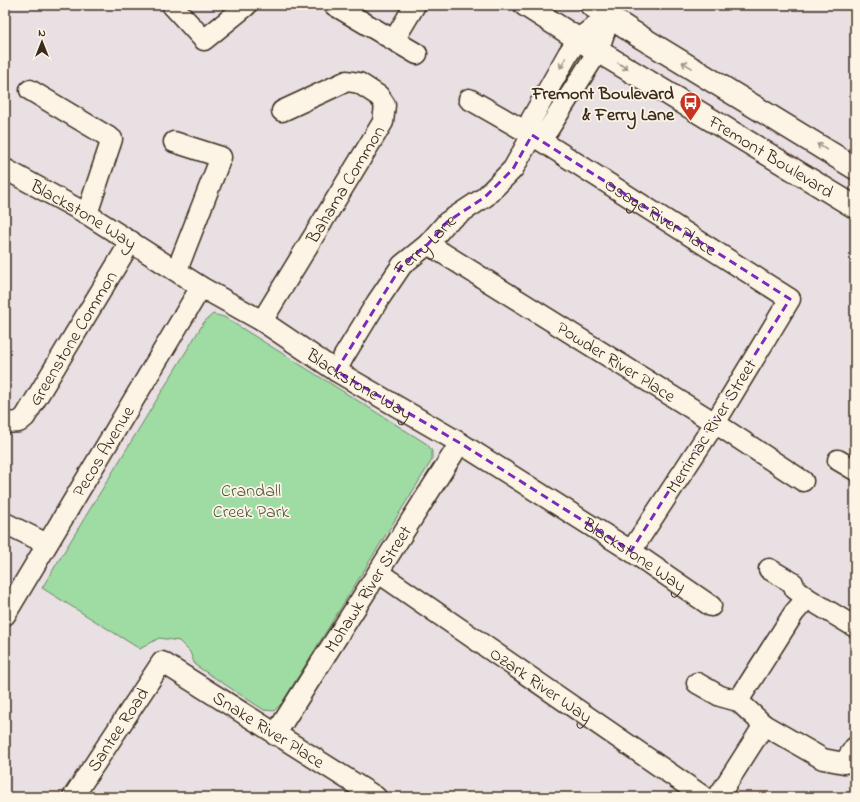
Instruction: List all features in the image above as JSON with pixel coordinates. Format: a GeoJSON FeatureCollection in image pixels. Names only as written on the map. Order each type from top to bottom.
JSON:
{"type":"FeatureCollection","features":[{"type":"Feature","properties":{"kind":"main road","name":"Fremont Boulevard"},"geometry":{"type":"LineString","coordinates":[[525,5],[578,39],[855,207]]}},
{"type":"Feature","properties":{"kind":"main road","name":"Fremont Boulevard"},"geometry":{"type":"LineString","coordinates":[[606,9],[634,33],[855,168]]}},
{"type":"Feature","properties":{"kind":"street"},"geometry":{"type":"LineString","coordinates":[[172,5],[204,40],[246,6]]}},
{"type":"Feature","properties":{"kind":"street"},"geometry":{"type":"LineString","coordinates":[[334,5],[416,54]]}},
{"type":"Feature","properties":{"kind":"street"},"geometry":{"type":"LineString","coordinates":[[394,40],[415,5]]}},
{"type":"Feature","properties":{"kind":"street"},"geometry":{"type":"LineString","coordinates":[[532,135],[548,130],[598,51],[606,9]]}},
{"type":"Feature","properties":{"kind":"street","name":"Ferry Lane"},"geometry":{"type":"LineString","coordinates":[[336,372],[369,315],[402,265],[428,244],[447,222],[485,197],[513,169],[532,135],[531,120],[578,39],[606,9]]}},
{"type":"Feature","properties":{"kind":"street","name":"Bahama Common"},"geometry":{"type":"LineString","coordinates":[[262,321],[383,122],[385,105],[380,96],[359,83],[347,81],[282,111]]}},
{"type":"Feature","properties":{"kind":"street"},"geometry":{"type":"LineString","coordinates":[[30,90],[112,139],[87,214]]}},
{"type":"Feature","properties":{"kind":"street","name":"Osage River Place"},"geometry":{"type":"LineString","coordinates":[[469,99],[532,135],[790,299]]}},
{"type":"Feature","properties":{"kind":"street"},"geometry":{"type":"LineString","coordinates":[[174,142],[221,157],[177,270]]}},
{"type":"Feature","properties":{"kind":"street","name":"Blackstone Way"},"geometry":{"type":"LineString","coordinates":[[5,168],[87,214],[177,270],[201,287],[262,321],[336,372],[460,443],[631,551],[711,606]]}},
{"type":"Feature","properties":{"kind":"street","name":"Greenstone Common"},"geometry":{"type":"LineString","coordinates":[[5,423],[19,422],[25,417],[131,241]]}},
{"type":"Feature","properties":{"kind":"street","name":"Powder River Place"},"geometry":{"type":"LineString","coordinates":[[428,244],[715,423],[803,481]]}},
{"type":"Feature","properties":{"kind":"street","name":"Pecos Avenue"},"geometry":{"type":"LineString","coordinates":[[5,616],[201,287]]}},
{"type":"Feature","properties":{"kind":"street","name":"Merrimac River Street"},"geometry":{"type":"LineString","coordinates":[[631,551],[715,423],[790,299]]}},
{"type":"Feature","properties":{"kind":"street","name":"Mohawk River Street"},"geometry":{"type":"LineString","coordinates":[[276,735],[460,443]]}},
{"type":"Feature","properties":{"kind":"street"},"geometry":{"type":"LineString","coordinates":[[5,523],[47,544]]}},
{"type":"Feature","properties":{"kind":"street"},"geometry":{"type":"LineString","coordinates":[[769,569],[793,583],[795,589],[806,598],[855,627]]}},
{"type":"Feature","properties":{"kind":"street","name":"Ozark River Way"},"geometry":{"type":"LineString","coordinates":[[379,573],[704,797]]}},
{"type":"Feature","properties":{"kind":"street"},"geometry":{"type":"LineString","coordinates":[[738,700],[794,613],[806,598]]}},
{"type":"Feature","properties":{"kind":"street","name":"Snake River Place"},"geometry":{"type":"LineString","coordinates":[[162,662],[376,797]]}},
{"type":"Feature","properties":{"kind":"street","name":"Santee Road"},"geometry":{"type":"LineString","coordinates":[[74,796],[162,662]]}},
{"type":"Feature","properties":{"kind":"street"},"geometry":{"type":"LineString","coordinates":[[697,683],[720,696],[738,700],[764,725],[823,759],[849,755]]}},
{"type":"Feature","properties":{"kind":"street"},"geometry":{"type":"LineString","coordinates":[[718,797],[764,725]]}},
{"type":"Feature","properties":{"kind":"highlighted area"},"geometry":{"type":"Polygon","coordinates":[[[532,135],[790,299],[631,551],[460,443],[336,371],[402,265],[428,244],[447,222],[485,197],[513,169],[532,135]]]}},
{"type":"Feature","properties":{"kind":"green space","name":"Crandall Creek Park"},"geometry":{"type":"Polygon","coordinates":[[[213,314],[224,317],[427,444],[432,451],[432,460],[282,703],[274,711],[264,710],[195,665],[190,652],[179,641],[159,638],[140,649],[42,588],[204,322],[213,314]]]}},
{"type":"Feature","properties":{"kind":"place","name":"Fremont Boulevard & Ferry Lane"},"geometry":{"type":"Point","coordinates":[690,122]}}]}
